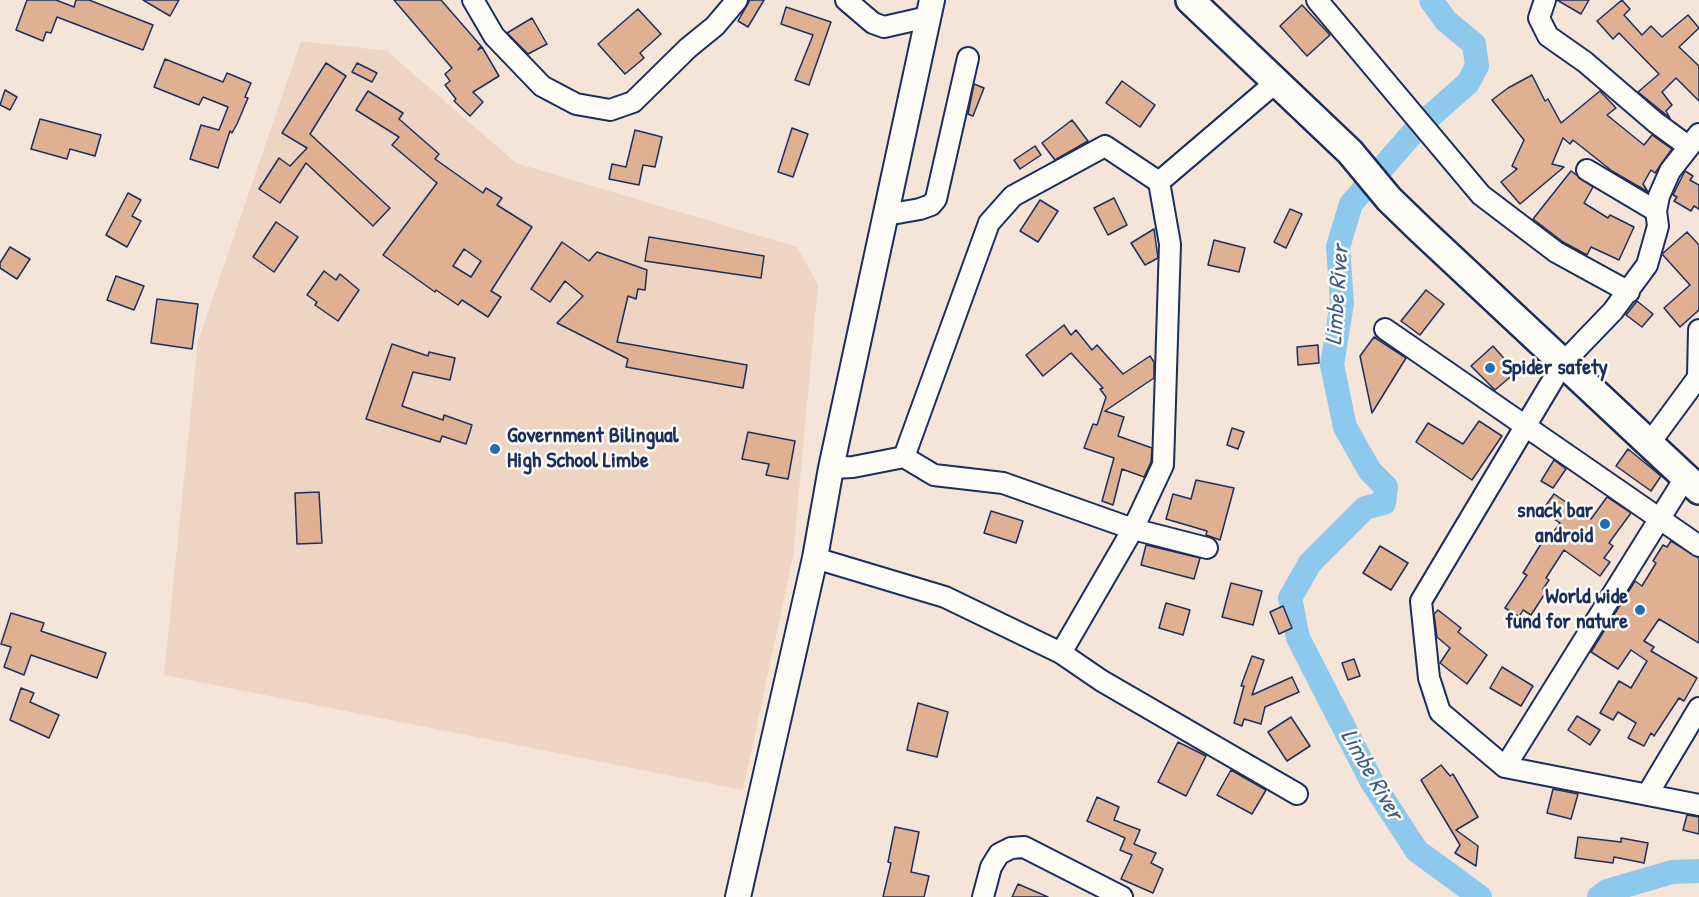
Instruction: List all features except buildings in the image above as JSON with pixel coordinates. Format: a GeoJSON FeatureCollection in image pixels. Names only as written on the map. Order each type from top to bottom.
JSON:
{"type":"FeatureCollection","features":[{"type":"Feature","properties":{"kind":"highway"},"geometry":{"type":"LineString","coordinates":[[1190,0],[1350,152],[1389,199],[1692,484]]}},
{"type":"Feature","properties":{"kind":"main road"},"geometry":{"type":"LineString","coordinates":[[738,897],[814,558],[831,468],[930,9]]}},
{"type":"Feature","properties":{"kind":"street"},"geometry":{"type":"LineString","coordinates":[[472,0],[494,36],[542,86],[576,104],[610,110],[633,102],[687,48],[715,26],[737,0]]}},
{"type":"Feature","properties":{"kind":"street"},"geometry":{"type":"LineString","coordinates":[[846,0],[873,23],[884,27],[930,9]]}},
{"type":"Feature","properties":{"kind":"street"},"geometry":{"type":"LineString","coordinates":[[1317,0],[1480,195],[1556,252],[1629,292]]}},
{"type":"Feature","properties":{"kind":"street"},"geometry":{"type":"LineString","coordinates":[[1545,0],[1539,18],[1548,36],[1585,62],[1655,122],[1694,140],[1670,171],[1659,196],[1656,211],[1658,226],[1647,266],[1629,292],[1563,363],[1427,588],[1420,610],[1429,678],[1440,712],[1505,767],[1699,805]]}},
{"type":"Feature","properties":{"kind":"street"},"geometry":{"type":"LineString","coordinates":[[886,214],[920,209],[931,205],[936,199],[968,58]]}},
{"type":"Feature","properties":{"kind":"street"},"geometry":{"type":"LineString","coordinates":[[1159,182],[1275,83]]}},
{"type":"Feature","properties":{"kind":"street"},"geometry":{"type":"LineString","coordinates":[[904,457],[989,223],[1013,196],[1105,146],[1159,182],[1170,244],[1163,465],[1133,529],[1061,653]]}},
{"type":"Feature","properties":{"kind":"street"},"geometry":{"type":"LineString","coordinates":[[1587,170],[1656,211]]}},
{"type":"Feature","properties":{"kind":"street"},"geometry":{"type":"LineString","coordinates":[[1385,329],[1699,546]]}},
{"type":"Feature","properties":{"kind":"street"},"geometry":{"type":"LineString","coordinates":[[1648,444],[1699,376],[1699,330]]}},
{"type":"Feature","properties":{"kind":"street"},"geometry":{"type":"LineString","coordinates":[[831,468],[853,467],[904,457],[934,475],[1004,483],[1133,529],[1207,548]]}},
{"type":"Feature","properties":{"kind":"street"},"geometry":{"type":"LineString","coordinates":[[1505,767],[1660,519],[1692,484]]}},
{"type":"Feature","properties":{"kind":"street"},"geometry":{"type":"LineString","coordinates":[[814,558],[945,597],[1061,653],[1102,681],[1297,794]]}},
{"type":"Feature","properties":{"kind":"street"},"geometry":{"type":"LineString","coordinates":[[1647,795],[1699,708]]}},
{"type":"Feature","properties":{"kind":"street"},"geometry":{"type":"LineString","coordinates":[[983,897],[991,867],[999,854],[1011,848],[1024,847],[1122,897]]}},
{"type":"Feature","properties":{"kind":"shaded area","name":"Government Bilingual High School Limbe"},"geometry":{"type":"Polygon","coordinates":[[[301,41],[387,51],[516,163],[797,247],[818,285],[793,556],[743,790],[164,675],[198,341],[301,41]]]}},
{"type":"Feature","properties":{"kind":"waterway","name":"Limbe River"},"geometry":{"type":"LineString","coordinates":[[1431,0],[1446,21],[1474,44],[1477,66],[1468,83],[1417,128],[1351,204],[1338,247],[1342,303],[1332,365],[1345,427],[1370,471],[1386,487],[1384,503],[1365,508],[1310,563],[1290,598],[1298,638],[1372,782],[1417,851],[1480,897]]}},
{"type":"Feature","properties":{"kind":"waterway","name":"Limbe River"},"geometry":{"type":"LineString","coordinates":[[1599,897],[1607,891],[1672,872],[1699,871]]}},
{"type":"Feature","properties":{"kind":"place","name":"Spider safety"},"geometry":{"type":"Point","coordinates":[1490,368]}},
{"type":"Feature","properties":{"kind":"place","name":"Government Bilingual High School Limbe"},"geometry":{"type":"Point","coordinates":[495,449]}},
{"type":"Feature","properties":{"kind":"place","name":"snack bar android"},"geometry":{"type":"Point","coordinates":[1605,524]}},
{"type":"Feature","properties":{"kind":"place","name":"World wide fund for nature"},"geometry":{"type":"Point","coordinates":[1640,610]}}]}
